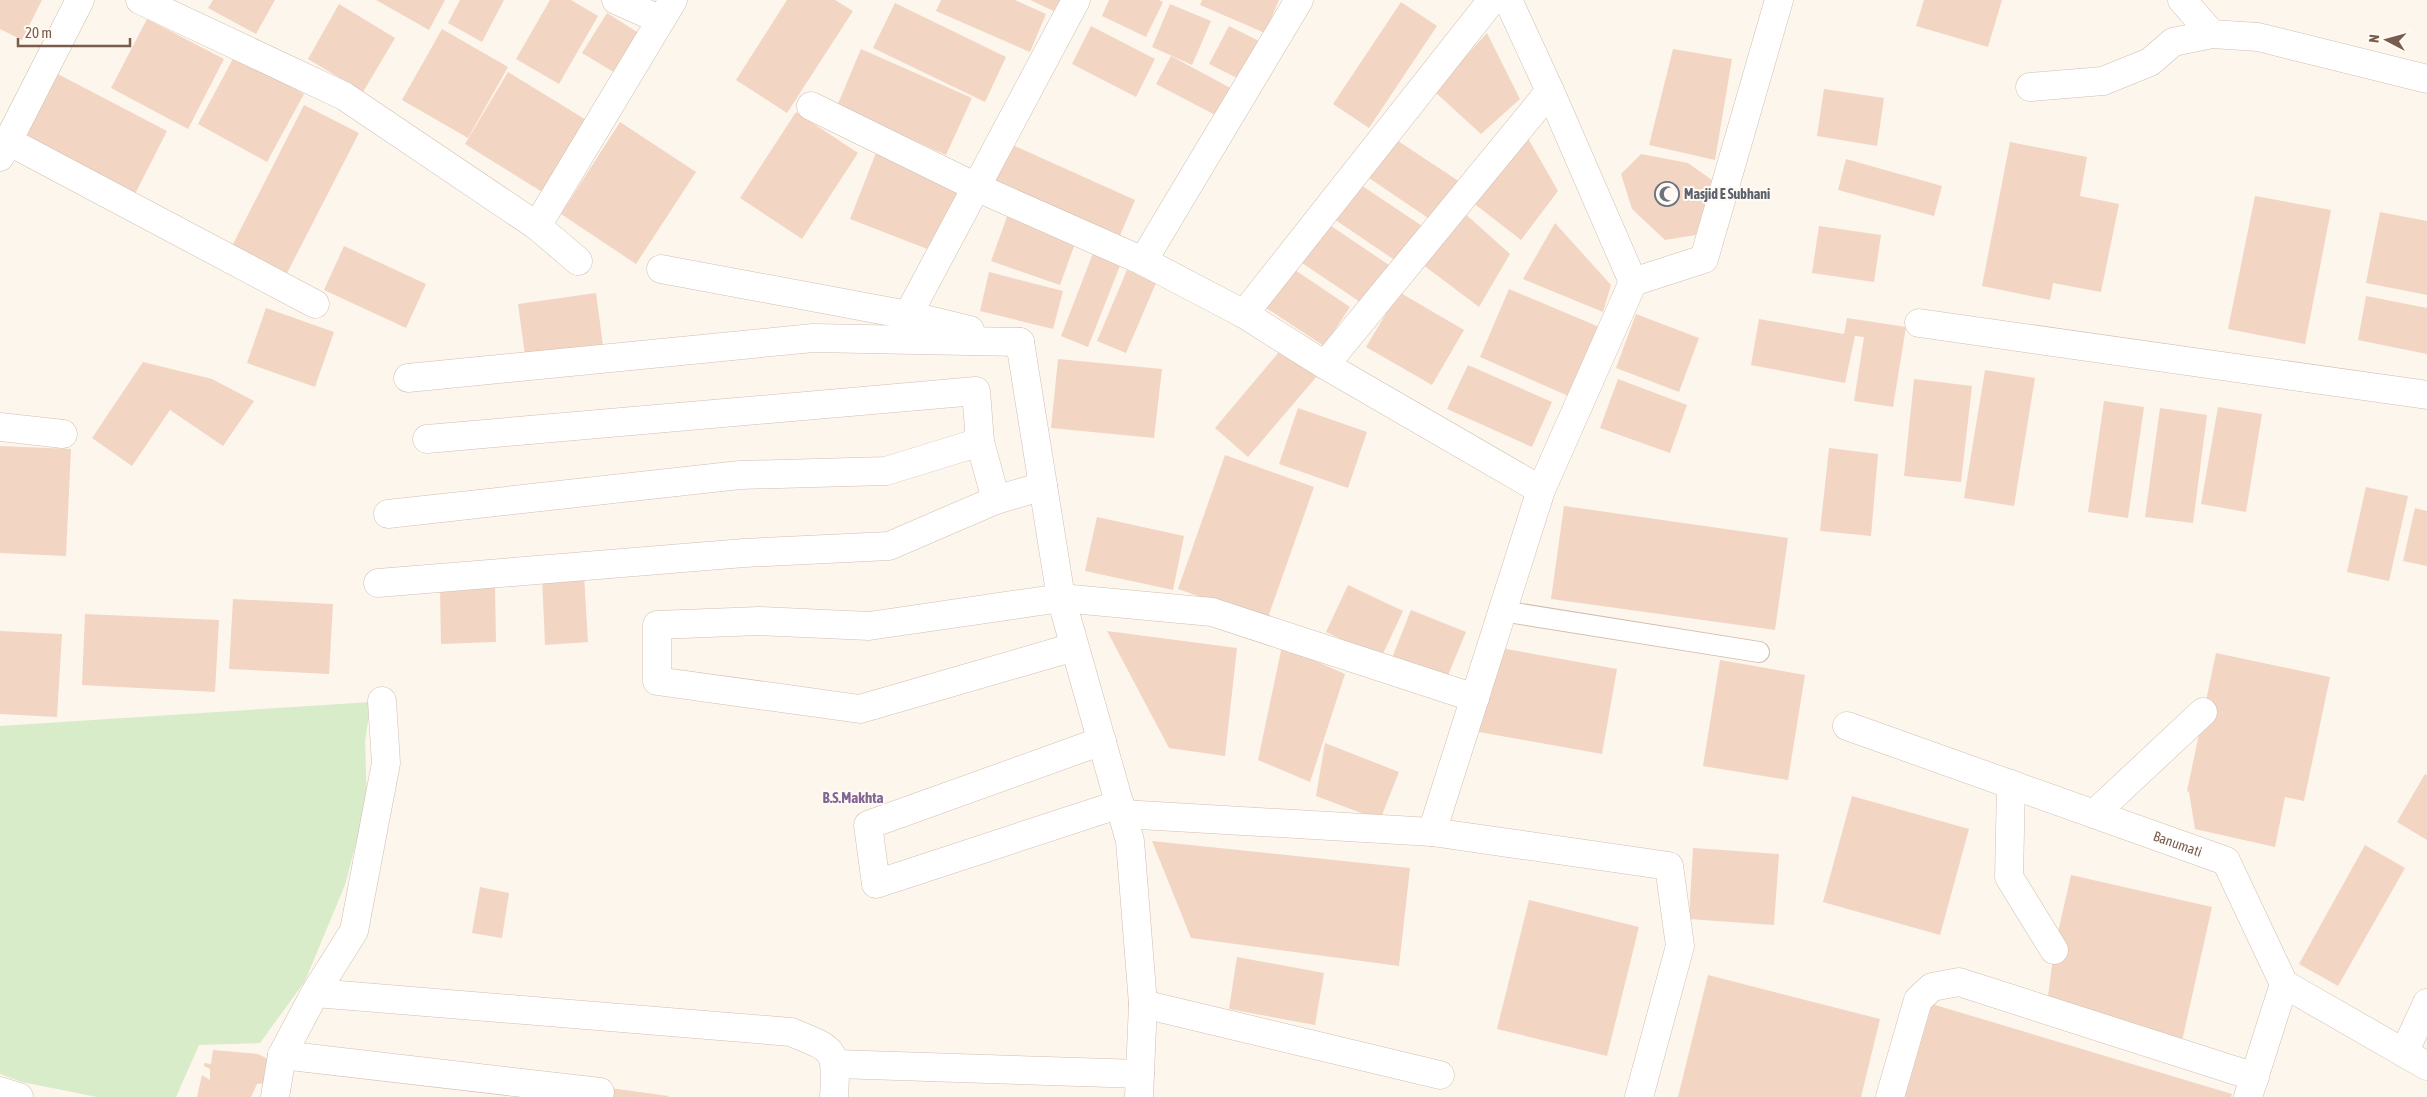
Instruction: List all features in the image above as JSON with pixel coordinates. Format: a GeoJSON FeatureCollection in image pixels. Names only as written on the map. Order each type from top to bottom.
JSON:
{"type":"FeatureCollection","features":[{"type":"Feature","properties":{"kind":"street"},"geometry":{"type":"LineString","coordinates":[[80,0],[4,149],[315,304]]}},
{"type":"Feature","properties":{"kind":"street"},"geometry":{"type":"LineString","coordinates":[[140,0],[344,96],[537,226],[578,261]]}},
{"type":"Feature","properties":{"kind":"street"},"geometry":{"type":"LineString","coordinates":[[537,226],[667,10],[616,0]]}},
{"type":"Feature","properties":{"kind":"street"},"geometry":{"type":"LineString","coordinates":[[908,315],[1076,0]]}},
{"type":"Feature","properties":{"kind":"street"},"geometry":{"type":"LineString","coordinates":[[1143,261],[1299,0]]}},
{"type":"Feature","properties":{"kind":"street"},"geometry":{"type":"LineString","coordinates":[[1244,314],[1492,0]]}},
{"type":"Feature","properties":{"kind":"street"},"geometry":{"type":"LineString","coordinates":[[1432,832],[1541,490],[1633,282],[1550,91],[1508,0]]}},
{"type":"Feature","properties":{"kind":"street"},"geometry":{"type":"LineString","coordinates":[[1633,282],[1704,259],[1779,0]]}},
{"type":"Feature","properties":{"kind":"street"},"geometry":{"type":"LineString","coordinates":[[2182,0],[2212,34]]}},
{"type":"Feature","properties":{"kind":"street"},"geometry":{"type":"LineString","coordinates":[[2030,87],[2103,81],[2150,62],[2173,42],[2212,34],[2258,37],[2427,79]]}},
{"type":"Feature","properties":{"kind":"street"},"geometry":{"type":"LineString","coordinates":[[1326,365],[1550,91]]}},
{"type":"Feature","properties":{"kind":"street"},"geometry":{"type":"LineString","coordinates":[[811,106],[976,187],[1143,261],[1244,314],[1326,365],[1541,490]]}},
{"type":"Feature","properties":{"kind":"street"},"geometry":{"type":"LineString","coordinates":[[661,269],[908,315],[1020,342]]}},
{"type":"Feature","properties":{"kind":"street"},"geometry":{"type":"LineString","coordinates":[[1919,323],[2427,395]]}},
{"type":"Feature","properties":{"kind":"street"},"geometry":{"type":"LineString","coordinates":[[408,378],[813,338],[1020,342]]}},
{"type":"Feature","properties":{"kind":"street"},"geometry":{"type":"LineString","coordinates":[[836,1064],[1139,1086],[1143,1004],[1130,841],[1061,598],[1020,342]]}},
{"type":"Feature","properties":{"kind":"street"},"geometry":{"type":"LineString","coordinates":[[428,439],[976,391],[980,442],[996,500]]}},
{"type":"Feature","properties":{"kind":"street"},"geometry":{"type":"LineString","coordinates":[[0,426],[63,434]]}},
{"type":"Feature","properties":{"kind":"street"},"geometry":{"type":"LineString","coordinates":[[388,514],[740,475],[886,471],[980,442]]}},
{"type":"Feature","properties":{"kind":"street"},"geometry":{"type":"LineString","coordinates":[[378,583],[744,553],[889,546],[996,500],[1043,486]]}},
{"type":"Feature","properties":{"kind":"street"},"geometry":{"type":"LineString","coordinates":[[1074,647],[860,709],[657,681],[658,625],[758,621],[869,626],[1061,598],[1212,612],[1475,698]]}},
{"type":"Feature","properties":{"kind":"street"},"geometry":{"type":"LineString","coordinates":[[275,1097],[282,1055],[314,993],[354,931],[386,763],[382,701]]}},
{"type":"Feature","properties":{"kind":"street"},"geometry":{"type":"LineString","coordinates":[[2094,814],[2203,712]]}},
{"type":"Feature","properties":{"kind":"street","name":"Banumati"},"geometry":{"type":"LineString","coordinates":[[1847,726],[2226,861],[2284,984]]}},
{"type":"Feature","properties":{"kind":"street"},"geometry":{"type":"LineString","coordinates":[[1102,741],[868,825],[876,884],[1121,809],[1432,832],[1669,866],[1680,946],[1639,1097]]}},
{"type":"Feature","properties":{"kind":"street"},"geometry":{"type":"LineString","coordinates":[[2011,784],[2009,877],[2054,950]]}},
{"type":"Feature","properties":{"kind":"street"},"geometry":{"type":"LineString","coordinates":[[1890,1097],[1918,1000],[1932,987],[1959,982],[2252,1087],[2284,984],[2416,1060],[2427,1003]]}},
{"type":"Feature","properties":{"kind":"street"},"geometry":{"type":"LineString","coordinates":[[314,993],[791,1032],[826,1047],[836,1064],[834,1097]]}},
{"type":"Feature","properties":{"kind":"street"},"geometry":{"type":"LineString","coordinates":[[1143,1004],[1440,1075]]}},
{"type":"Feature","properties":{"kind":"street"},"geometry":{"type":"LineString","coordinates":[[282,1055],[600,1092]]}},
{"type":"Feature","properties":{"kind":"street"},"geometry":{"type":"LineString","coordinates":[[0,1091],[19,1097]]}},
{"type":"Feature","properties":{"kind":"lane"},"geometry":{"type":"LineString","coordinates":[[1502,611],[1759,652]]}},
{"type":"Feature","properties":{"kind":"green space"},"geometry":{"type":"Polygon","coordinates":[[[371,702],[365,741],[367,802],[345,885],[305,981],[260,1043],[199,1045],[176,1097],[97,1097],[22,1082],[0,1074],[0,726],[371,702]]]}},
{"type":"Feature","properties":{"kind":"building"},"geometry":{"type":"Polygon","coordinates":[[[0,0],[42,0],[22,40],[0,29],[0,0]]]}},
{"type":"Feature","properties":{"kind":"building"},"geometry":{"type":"Polygon","coordinates":[[[213,0],[275,0],[256,34],[208,8],[213,0]]]}},
{"type":"Feature","properties":{"kind":"building"},"geometry":{"type":"Polygon","coordinates":[[[376,0],[445,0],[429,30],[376,0]]]}},
{"type":"Feature","properties":{"kind":"building"},"geometry":{"type":"Polygon","coordinates":[[[460,0],[504,0],[482,42],[448,23],[460,0]]]}},
{"type":"Feature","properties":{"kind":"building"},"geometry":{"type":"Polygon","coordinates":[[[550,0],[571,0],[598,16],[559,84],[516,59],[550,0]]]}},
{"type":"Feature","properties":{"kind":"building"},"geometry":{"type":"Polygon","coordinates":[[[787,0],[835,0],[853,11],[787,113],[736,80],[787,0]]]}},
{"type":"Feature","properties":{"kind":"building"},"geometry":{"type":"Polygon","coordinates":[[[941,0],[1015,0],[1046,14],[1030,52],[936,11],[941,0]]]}},
{"type":"Feature","properties":{"kind":"building"},"geometry":{"type":"Polygon","coordinates":[[[1030,0],[1064,0],[1058,13],[1030,0]]]}},
{"type":"Feature","properties":{"kind":"building"},"geometry":{"type":"Polygon","coordinates":[[[1109,0],[1159,0],[1163,2],[1146,37],[1102,16],[1109,0]]]}},
{"type":"Feature","properties":{"kind":"building"},"geometry":{"type":"Polygon","coordinates":[[[1202,0],[1279,0],[1265,33],[1200,5],[1202,0]]]}},
{"type":"Feature","properties":{"kind":"building"},"geometry":{"type":"Polygon","coordinates":[[[1924,0],[2002,0],[1988,47],[1916,26],[1924,0]]]}},
{"type":"Feature","properties":{"kind":"building"},"geometry":{"type":"Polygon","coordinates":[[[1401,2],[1437,26],[1369,128],[1333,104],[1401,2]]]}},
{"type":"Feature","properties":{"kind":"building"},"geometry":{"type":"Polygon","coordinates":[[[895,3],[1006,57],[985,102],[873,48],[895,3]]]}},
{"type":"Feature","properties":{"kind":"building"},"geometry":{"type":"Polygon","coordinates":[[[339,4],[395,38],[363,92],[308,59],[339,4]]]}},
{"type":"Feature","properties":{"kind":"building"},"geometry":{"type":"Polygon","coordinates":[[[1170,4],[1211,21],[1192,65],[1152,47],[1170,4]]]}},
{"type":"Feature","properties":{"kind":"building"},"geometry":{"type":"Polygon","coordinates":[[[607,13],[645,37],[620,76],[582,53],[607,13]]]}},
{"type":"Feature","properties":{"kind":"building"},"geometry":{"type":"Polygon","coordinates":[[[147,19],[224,59],[188,129],[111,88],[147,19]]]}},
{"type":"Feature","properties":{"kind":"building"},"geometry":{"type":"Polygon","coordinates":[[[1091,26],[1155,59],[1136,97],[1072,64],[1091,26]]]}},
{"type":"Feature","properties":{"kind":"building"},"geometry":{"type":"Polygon","coordinates":[[[1229,26],[1263,43],[1243,81],[1209,64],[1229,26]]]}},
{"type":"Feature","properties":{"kind":"building"},"geometry":{"type":"Polygon","coordinates":[[[442,29],[508,67],[468,138],[402,100],[442,29]]]}},
{"type":"Feature","properties":{"kind":"building"},"geometry":{"type":"Polygon","coordinates":[[[1487,33],[1520,99],[1481,134],[1434,91],[1487,33]]]}},
{"type":"Feature","properties":{"kind":"building"},"geometry":{"type":"Polygon","coordinates":[[[861,49],[972,98],[946,155],[837,106],[861,49]]]}},
{"type":"Feature","properties":{"kind":"building"},"geometry":{"type":"Polygon","coordinates":[[[1673,49],[1732,59],[1715,160],[1649,145],[1673,49]]]}},
{"type":"Feature","properties":{"kind":"building"},"geometry":{"type":"Polygon","coordinates":[[[235,55],[304,94],[267,162],[198,124],[235,55]]]}},
{"type":"Feature","properties":{"kind":"building"},"geometry":{"type":"Polygon","coordinates":[[[1171,56],[1236,91],[1221,118],[1156,84],[1171,56]]]}},
{"type":"Feature","properties":{"kind":"building"},"geometry":{"type":"Polygon","coordinates":[[[54,72],[167,131],[135,194],[21,135],[54,72]]]}},
{"type":"Feature","properties":{"kind":"building"},"geometry":{"type":"Polygon","coordinates":[[[508,72],[596,126],[552,198],[465,144],[508,72]]]}},
{"type":"Feature","properties":{"kind":"building"},"geometry":{"type":"Polygon","coordinates":[[[1824,89],[1884,98],[1877,146],[1817,136],[1824,89]]]}},
{"type":"Feature","properties":{"kind":"building"},"geometry":{"type":"Polygon","coordinates":[[[304,105],[359,133],[285,277],[231,248],[304,105]]]}},
{"type":"Feature","properties":{"kind":"building"},"geometry":{"type":"Polygon","coordinates":[[[796,112],[858,153],[802,239],[740,198],[796,112]]]}},
{"type":"Feature","properties":{"kind":"building"},"geometry":{"type":"Polygon","coordinates":[[[620,122],[696,172],[636,264],[561,214],[620,122]]]}},
{"type":"Feature","properties":{"kind":"building"},"geometry":{"type":"Polygon","coordinates":[[[1525,133],[1558,191],[1521,240],[1472,202],[1525,133]]]}},
{"type":"Feature","properties":{"kind":"building"},"geometry":{"type":"Polygon","coordinates":[[[1392,137],[1460,182],[1434,222],[1366,176],[1392,137]]]}},
{"type":"Feature","properties":{"kind":"building"},"geometry":{"type":"Polygon","coordinates":[[[1006,142],[1135,200],[1118,240],[988,182],[1006,142]]]}},
{"type":"Feature","properties":{"kind":"building"},"geometry":{"type":"Polygon","coordinates":[[[2010,142],[2087,157],[2080,196],[2119,204],[2101,292],[2053,283],[2050,300],[1982,286],[2010,142]]]}},
{"type":"Feature","properties":{"kind":"building"},"geometry":{"type":"Polygon","coordinates":[[[876,153],[960,186],[935,252],[850,219],[876,153]]]}},
{"type":"Feature","properties":{"kind":"building","name":"Masjid E Subhani"},"geometry":{"type":"Polygon","coordinates":[[[1641,154],[1688,163],[1712,180],[1696,235],[1665,240],[1632,209],[1621,174],[1641,154]]]}},
{"type":"Feature","properties":{"kind":"building"},"geometry":{"type":"Polygon","coordinates":[[[1846,159],[1942,186],[1934,216],[1838,190],[1846,159]]]}},
{"type":"Feature","properties":{"kind":"building"},"geometry":{"type":"Polygon","coordinates":[[[1355,181],[1422,226],[1399,263],[1331,217],[1355,181]]]}},
{"type":"Feature","properties":{"kind":"building"},"geometry":{"type":"Polygon","coordinates":[[[2255,196],[2331,210],[2305,344],[2228,329],[2255,196]]]}},
{"type":"Feature","properties":{"kind":"building"},"geometry":{"type":"Polygon","coordinates":[[[1462,211],[1510,254],[1479,307],[1422,264],[1462,211]]]}},
{"type":"Feature","properties":{"kind":"building"},"geometry":{"type":"Polygon","coordinates":[[[2380,212],[2427,221],[2427,295],[2366,283],[2380,212]]]}},
{"type":"Feature","properties":{"kind":"building"},"geometry":{"type":"Polygon","coordinates":[[[1008,214],[1077,238],[1060,285],[991,261],[1008,214]]]}},
{"type":"Feature","properties":{"kind":"building"},"geometry":{"type":"Polygon","coordinates":[[[1555,223],[1611,285],[1603,312],[1523,279],[1555,223]]]}},
{"type":"Feature","properties":{"kind":"building"},"geometry":{"type":"Polygon","coordinates":[[[1328,224],[1392,267],[1366,306],[1302,263],[1328,224]]]}},
{"type":"Feature","properties":{"kind":"building"},"geometry":{"type":"Polygon","coordinates":[[[1819,226],[1881,235],[1874,282],[1812,273],[1819,226]]]}},
{"type":"Feature","properties":{"kind":"building"},"geometry":{"type":"Polygon","coordinates":[[[344,246],[426,284],[406,328],[324,290],[344,246]]]}},
{"type":"Feature","properties":{"kind":"building"},"geometry":{"type":"Polygon","coordinates":[[[1095,248],[1123,258],[1088,347],[1061,336],[1095,248]]]}},
{"type":"Feature","properties":{"kind":"building"},"geometry":{"type":"Polygon","coordinates":[[[1289,266],[1350,307],[1324,346],[1263,306],[1289,266]]]}},
{"type":"Feature","properties":{"kind":"building"},"geometry":{"type":"Polygon","coordinates":[[[1127,270],[1156,283],[1126,353],[1097,341],[1127,270]]]}},
{"type":"Feature","properties":{"kind":"building"},"geometry":{"type":"Polygon","coordinates":[[[989,272],[1063,291],[1053,329],[980,311],[989,272]]]}},
{"type":"Feature","properties":{"kind":"building"},"geometry":{"type":"Polygon","coordinates":[[[1509,289],[1604,329],[1575,399],[1480,357],[1509,289]]]}},
{"type":"Feature","properties":{"kind":"building"},"geometry":{"type":"Polygon","coordinates":[[[1399,292],[1464,330],[1432,385],[1366,347],[1399,292]]]}},
{"type":"Feature","properties":{"kind":"building"},"geometry":{"type":"Polygon","coordinates":[[[596,293],[604,353],[526,363],[518,304],[596,293]]]}},
{"type":"Feature","properties":{"kind":"building"},"geometry":{"type":"Polygon","coordinates":[[[2366,296],[2427,308],[2427,354],[2358,340],[2366,296]]]}},
{"type":"Feature","properties":{"kind":"building"},"geometry":{"type":"Polygon","coordinates":[[[266,308],[334,332],[315,387],[247,363],[266,308]]]}},
{"type":"Feature","properties":{"kind":"building"},"geometry":{"type":"Polygon","coordinates":[[[1636,314],[1699,338],[1679,392],[1616,368],[1636,314]]]}},
{"type":"Feature","properties":{"kind":"building"},"geometry":{"type":"Polygon","coordinates":[[[1847,318],[1906,327],[1893,407],[1854,401],[1864,337],[1847,335],[1855,336],[1845,383],[1751,365],[1759,319],[1844,334],[1847,318]]]}},
{"type":"Feature","properties":{"kind":"building"},"geometry":{"type":"Polygon","coordinates":[[[1284,346],[1318,375],[1248,457],[1215,428],[1284,346]]]}},
{"type":"Feature","properties":{"kind":"building"},"geometry":{"type":"Polygon","coordinates":[[[1058,359],[1162,369],[1154,438],[1051,428],[1058,359]]]}},
{"type":"Feature","properties":{"kind":"building"},"geometry":{"type":"Polygon","coordinates":[[[143,362],[212,379],[254,401],[223,446],[170,410],[132,466],[92,438],[143,362]]]}},
{"type":"Feature","properties":{"kind":"building"},"geometry":{"type":"Polygon","coordinates":[[[1468,365],[1552,402],[1532,447],[1447,409],[1468,365]]]}},
{"type":"Feature","properties":{"kind":"building"},"geometry":{"type":"Polygon","coordinates":[[[1985,370],[2035,378],[2014,506],[1964,498],[1985,370]]]}},
{"type":"Feature","properties":{"kind":"building"},"geometry":{"type":"Polygon","coordinates":[[[1618,379],[1687,405],[1670,453],[1600,428],[1618,379]]]}},
{"type":"Feature","properties":{"kind":"building"},"geometry":{"type":"Polygon","coordinates":[[[1914,379],[1972,386],[1961,482],[1904,476],[1914,379]]]}},
{"type":"Feature","properties":{"kind":"building"},"geometry":{"type":"Polygon","coordinates":[[[2104,401],[2144,407],[2128,518],[2088,512],[2104,401]]]}},
{"type":"Feature","properties":{"kind":"building"},"geometry":{"type":"Polygon","coordinates":[[[2218,407],[2262,414],[2246,512],[2201,504],[2218,407]]]}},
{"type":"Feature","properties":{"kind":"building"},"geometry":{"type":"Polygon","coordinates":[[[1298,408],[1367,432],[1348,488],[1279,464],[1298,408]]]}},
{"type":"Feature","properties":{"kind":"building"},"geometry":{"type":"Polygon","coordinates":[[[2160,408],[2207,415],[2193,523],[2145,517],[2160,408]]]}},
{"type":"Feature","properties":{"kind":"building"},"geometry":{"type":"Polygon","coordinates":[[[0,446],[71,449],[66,556],[0,553],[0,446]]]}},
{"type":"Feature","properties":{"kind":"building"},"geometry":{"type":"Polygon","coordinates":[[[1829,448],[1878,454],[1871,536],[1820,531],[1829,448]]]}},
{"type":"Feature","properties":{"kind":"building"},"geometry":{"type":"Polygon","coordinates":[[[1225,455],[1314,487],[1267,620],[1178,589],[1225,455]]]}},
{"type":"Feature","properties":{"kind":"building"},"geometry":{"type":"Polygon","coordinates":[[[2366,487],[2408,496],[2389,581],[2347,572],[2366,487]]]}},
{"type":"Feature","properties":{"kind":"building"},"geometry":{"type":"Polygon","coordinates":[[[1564,506],[1788,538],[1775,630],[1551,599],[1564,506]]]}},
{"type":"Feature","properties":{"kind":"building"},"geometry":{"type":"Polygon","coordinates":[[[2415,508],[2427,511],[2427,566],[2403,561],[2415,508]]]}},
{"type":"Feature","properties":{"kind":"building"},"geometry":{"type":"Polygon","coordinates":[[[1097,517],[1184,536],[1173,590],[1085,571],[1097,517]]]}},
{"type":"Feature","properties":{"kind":"building"},"geometry":{"type":"Polygon","coordinates":[[[584,575],[588,642],[545,645],[542,577],[584,575]]]}},
{"type":"Feature","properties":{"kind":"building"},"geometry":{"type":"Polygon","coordinates":[[[1348,585],[1403,611],[1381,658],[1326,632],[1348,585]]]}},
{"type":"Feature","properties":{"kind":"building"},"geometry":{"type":"Polygon","coordinates":[[[495,586],[496,642],[441,644],[440,587],[495,586]]]}},
{"type":"Feature","properties":{"kind":"building"},"geometry":{"type":"Polygon","coordinates":[[[233,599],[333,604],[329,674],[229,669],[233,599]]]}},
{"type":"Feature","properties":{"kind":"building"},"geometry":{"type":"Polygon","coordinates":[[[1411,610],[1466,632],[1446,680],[1392,658],[1411,610]]]}},
{"type":"Feature","properties":{"kind":"building"},"geometry":{"type":"Polygon","coordinates":[[[85,614],[219,620],[215,692],[82,685],[85,614]]]}},
{"type":"Feature","properties":{"kind":"building"},"geometry":{"type":"Polygon","coordinates":[[[0,631],[62,634],[57,717],[0,714],[0,631]]]}},
{"type":"Feature","properties":{"kind":"building"},"geometry":{"type":"Polygon","coordinates":[[[1107,631],[1237,648],[1225,756],[1169,748],[1107,631]]]}},
{"type":"Feature","properties":{"kind":"building"},"geometry":{"type":"Polygon","coordinates":[[[1282,646],[1345,674],[1310,782],[1258,760],[1282,646]]]}},
{"type":"Feature","properties":{"kind":"building"},"geometry":{"type":"Polygon","coordinates":[[[1495,647],[1617,669],[1602,754],[1479,732],[1495,647]]]}},
{"type":"Feature","properties":{"kind":"building"},"geometry":{"type":"Polygon","coordinates":[[[2216,653],[2330,677],[2304,801],[2285,797],[2275,847],[2195,829],[2189,792],[2187,791],[2216,653]]]}},
{"type":"Feature","properties":{"kind":"building"},"geometry":{"type":"Polygon","coordinates":[[[1720,660],[1805,675],[1788,780],[1703,766],[1720,660]]]}},
{"type":"Feature","properties":{"kind":"building"},"geometry":{"type":"Polygon","coordinates":[[[1325,743],[1399,772],[1380,820],[1316,796],[1325,743]]]}},
{"type":"Feature","properties":{"kind":"building"},"geometry":{"type":"Polygon","coordinates":[[[2425,774],[2427,775],[2427,840],[2397,822],[2425,774]]]}},
{"type":"Feature","properties":{"kind":"building"},"geometry":{"type":"Polygon","coordinates":[[[1852,796],[1969,829],[1940,935],[1823,902],[1852,796]]]}},
{"type":"Feature","properties":{"kind":"building"},"geometry":{"type":"Polygon","coordinates":[[[1152,841],[1410,868],[1399,966],[1191,938],[1152,841]]]}},
{"type":"Feature","properties":{"kind":"building"},"geometry":{"type":"Polygon","coordinates":[[[2365,845],[2405,868],[2338,986],[2299,964],[2365,845]]]}},
{"type":"Feature","properties":{"kind":"building"},"geometry":{"type":"Polygon","coordinates":[[[1693,848],[1779,854],[1774,925],[1689,919],[1693,848]]]}},
{"type":"Feature","properties":{"kind":"building"},"geometry":{"type":"Polygon","coordinates":[[[2071,875],[2212,907],[2182,1041],[2048,996],[2054,950],[2071,875]]]}},
{"type":"Feature","properties":{"kind":"building"},"geometry":{"type":"Polygon","coordinates":[[[480,887],[509,893],[502,938],[472,933],[480,887]]]}},
{"type":"Feature","properties":{"kind":"building"},"geometry":{"type":"Polygon","coordinates":[[[1529,900],[1639,927],[1607,1056],[1497,1029],[1529,900]]]}},
{"type":"Feature","properties":{"kind":"building"},"geometry":{"type":"Polygon","coordinates":[[[1237,957],[1324,973],[1315,1025],[1229,1009],[1237,957]]]}},
{"type":"Feature","properties":{"kind":"building"},"geometry":{"type":"Polygon","coordinates":[[[1708,975],[1880,1019],[1861,1097],[1678,1097],[1708,975]]]}},
{"type":"Feature","properties":{"kind":"building"},"geometry":{"type":"Polygon","coordinates":[[[1932,1004],[2232,1094],[2231,1097],[1905,1097],[1932,1004]]]}},
{"type":"Feature","properties":{"kind":"building"},"geometry":{"type":"Polygon","coordinates":[[[213,1050],[258,1054],[272,1061],[265,1083],[257,1084],[251,1097],[197,1097],[202,1075],[210,1080],[210,1069],[204,1066],[204,1063],[211,1064],[213,1050]]]}},
{"type":"Feature","properties":{"kind":"building"},"geometry":{"type":"Polygon","coordinates":[[[610,1088],[669,1096],[609,1097],[610,1088]]]}},
{"type":"Feature","properties":{"kind":"place","name":"Masjid E Subhani"},"geometry":{"type":"Point","coordinates":[1667,194]}},
{"type":"Feature","properties":{"kind":"district","name":"B.S.Makhta"},"geometry":{"type":"Point","coordinates":[853,798]}}]}
